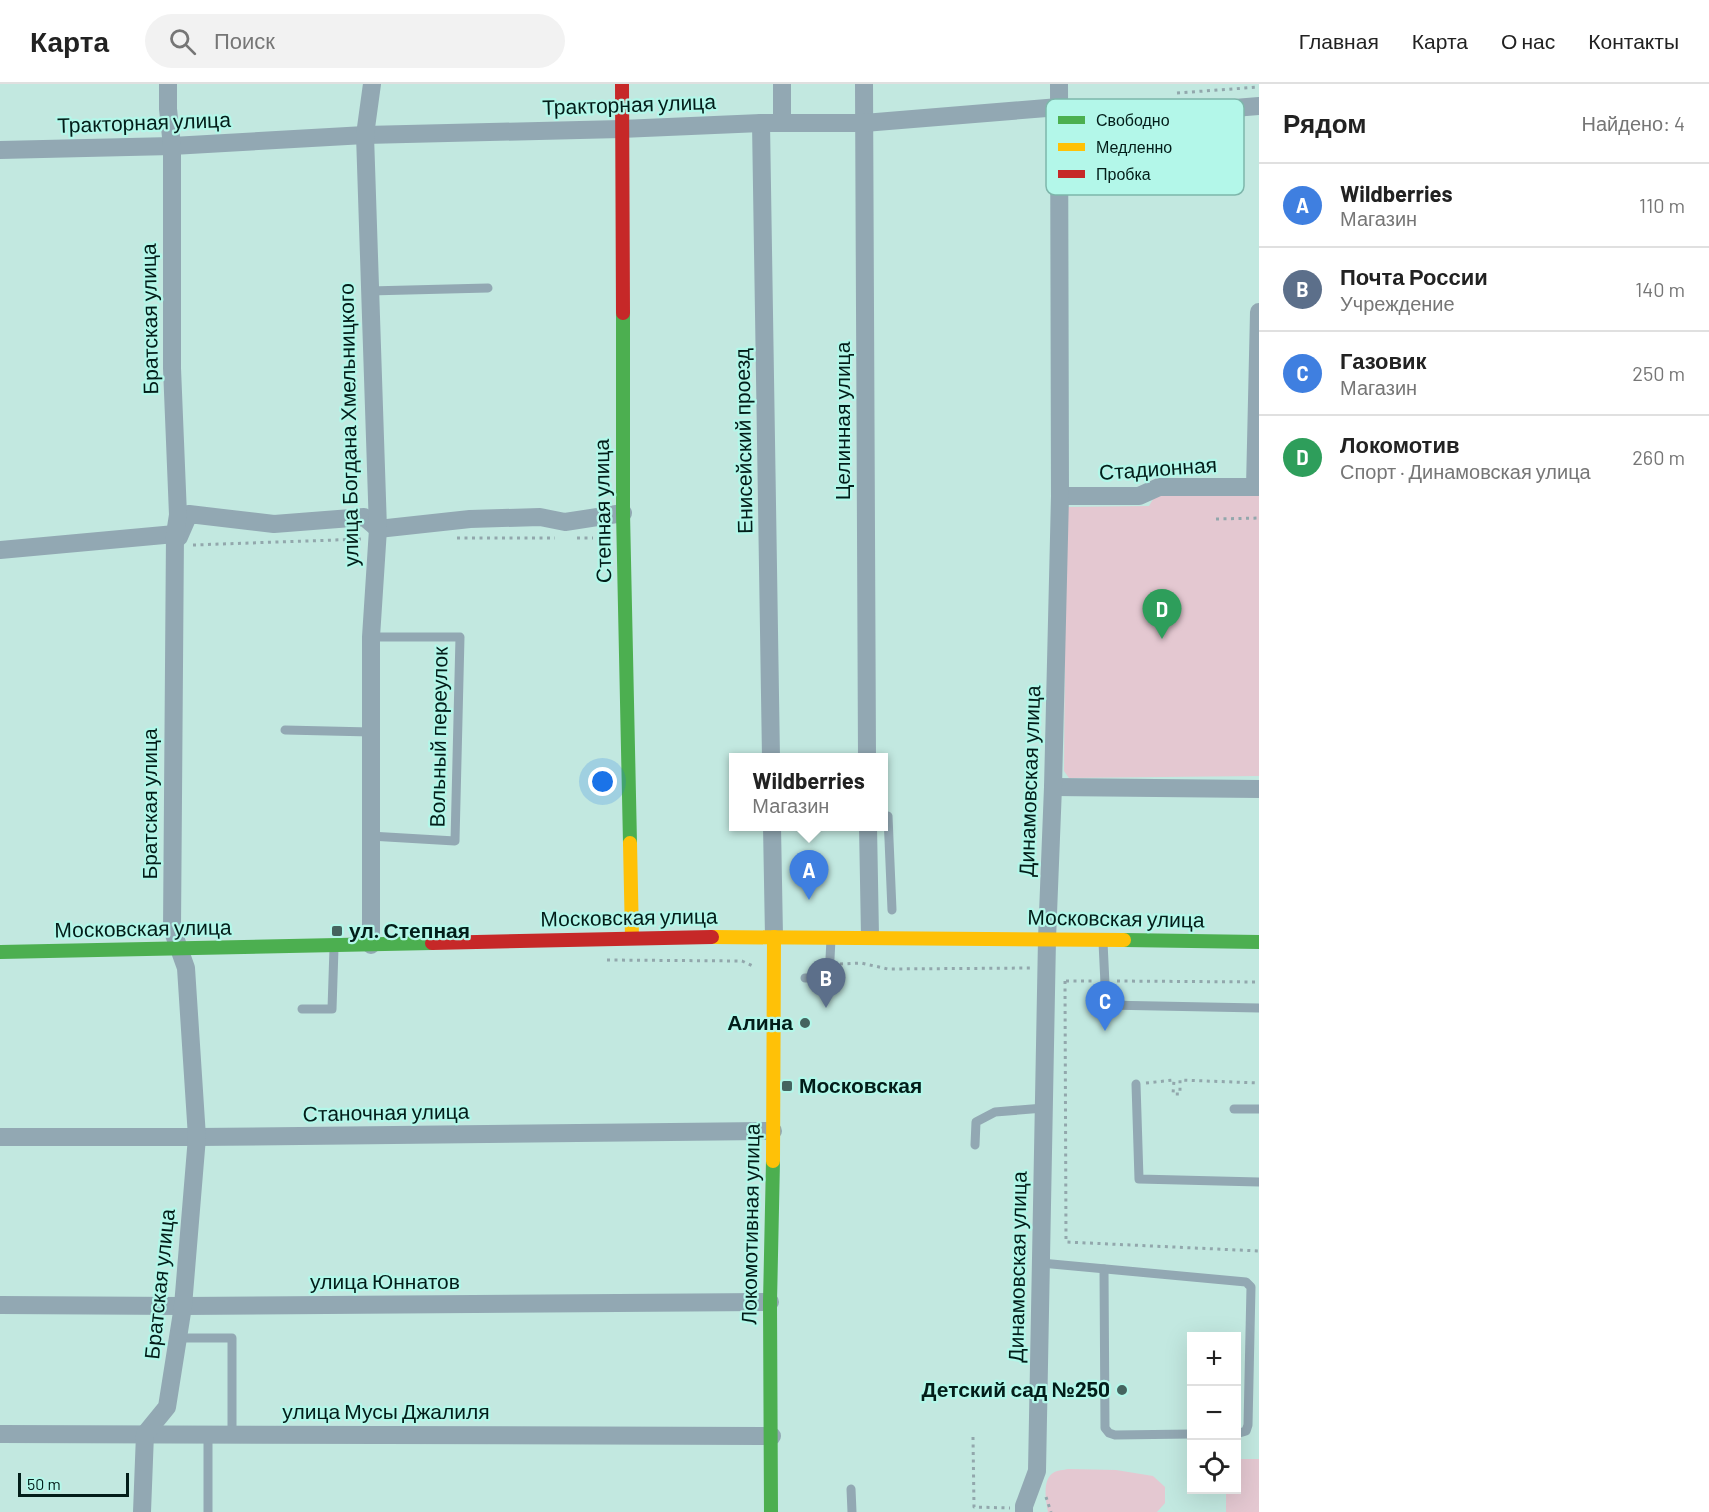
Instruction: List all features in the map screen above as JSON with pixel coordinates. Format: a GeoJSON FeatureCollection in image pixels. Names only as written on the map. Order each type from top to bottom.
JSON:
{"type":"FeatureCollection","features":[{"type":"Feature","properties":{"kind":"street","name":"Братская улица"},"geometry":{"type":"LineString","coordinates":[[145,1434],[167,1407],[183,1306],[197,1137],[186,968],[172,929],[175,534],[178,515],[172,369],[172,146],[168,84]]}},
{"type":"Feature","properties":{"kind":"street","name":"улица Богдана Хмельницкого"},"geometry":{"type":"LineString","coordinates":[[371,945],[371,637],[378,529],[364,135],[372,84]]}},
{"type":"Feature","properties":{"kind":"street","name":"Степная улица"},"geometry":{"type":"LineString","coordinates":[[622,84],[623,513],[632,938]]}},
{"type":"Feature","properties":{"kind":"street"},"geometry":{"type":"LineString","coordinates":[[782,84],[782,123]]}},
{"type":"Feature","properties":{"kind":"street","name":"Целинная улица"},"geometry":{"type":"LineString","coordinates":[[864,84],[867,753]]}},
{"type":"Feature","properties":{"kind":"street","name":"Тракторная улица"},"geometry":{"type":"LineString","coordinates":[[1244,107],[1259,106]]}},
{"type":"Feature","properties":{"kind":"street","name":"Тракторная улица"},"geometry":{"type":"LineString","coordinates":[[0,150],[172,146],[364,135],[761,123],[864,123],[1046,108]]}},
{"type":"Feature","properties":{"kind":"street","name":"Енисейский проезд"},"geometry":{"type":"LineString","coordinates":[[761,123],[771,753]]}},
{"type":"Feature","properties":{"kind":"street","name":"Динамовская улица"},"geometry":{"type":"LineString","coordinates":[[1024,1510],[1037,1471],[1046,977],[1060,496],[1059,195]]}},
{"type":"Feature","properties":{"kind":"street"},"geometry":{"type":"LineString","coordinates":[[1257,487],[1259,312]]}},
{"type":"Feature","properties":{"kind":"street","name":"Стадионная"},"geometry":{"type":"LineString","coordinates":[[1060,496],[1139,496],[1159,487],[1257,487]]}},
{"type":"Feature","properties":{"kind":"street"},"geometry":{"type":"LineString","coordinates":[[0,550],[175,534],[179,537],[189,514],[274,524],[364,517],[378,529],[470,519],[540,518],[565,522],[623,513]]}},
{"type":"Feature","properties":{"kind":"street"},"geometry":{"type":"LineString","coordinates":[[1053,787],[1259,789]]}},
{"type":"Feature","properties":{"kind":"street"},"geometry":{"type":"LineString","coordinates":[[772,831],[774,937]]}},
{"type":"Feature","properties":{"kind":"street"},"geometry":{"type":"LineString","coordinates":[[868,831],[870,936]]}},
{"type":"Feature","properties":{"kind":"street","name":"Московская улица"},"geometry":{"type":"LineString","coordinates":[[0,952],[180,951],[632,938],[831,936],[1259,942]]}},
{"type":"Feature","properties":{"kind":"street","name":"Локомотивная улица"},"geometry":{"type":"LineString","coordinates":[[771,1512],[770,1302],[774,937]]}},
{"type":"Feature","properties":{"kind":"street","name":"Станочная улица"},"geometry":{"type":"LineString","coordinates":[[0,1137],[773,1131]]}},
{"type":"Feature","properties":{"kind":"street","name":"улица Юннатов"},"geometry":{"type":"LineString","coordinates":[[0,1305],[770,1302]]}},
{"type":"Feature","properties":{"kind":"street","name":"улица Мусы Джалиля"},"geometry":{"type":"LineString","coordinates":[[0,1434],[772,1436]]}},
{"type":"Feature","properties":{"kind":"street"},"geometry":{"type":"LineString","coordinates":[[142,1512],[145,1434]]}},
{"type":"Feature","properties":{"kind":"lane"},"geometry":{"type":"LineString","coordinates":[[369,291],[488,288]]}},
{"type":"Feature","properties":{"kind":"lane","name":"Вольный переулок"},"geometry":{"type":"LineString","coordinates":[[370,836],[455,841],[460,637],[371,637]]}},
{"type":"Feature","properties":{"kind":"lane"},"geometry":{"type":"LineString","coordinates":[[285,730],[370,732]]}},
{"type":"Feature","properties":{"kind":"lane"},"geometry":{"type":"LineString","coordinates":[[888,816],[892,910]]}},
{"type":"Feature","properties":{"kind":"lane"},"geometry":{"type":"LineString","coordinates":[[804,978],[829,978],[831,936]]}},
{"type":"Feature","properties":{"kind":"lane"},"geometry":{"type":"LineString","coordinates":[[1102,940],[1106,1005],[1259,1008]]}},
{"type":"Feature","properties":{"kind":"lane"},"geometry":{"type":"LineString","coordinates":[[302,1009],[332,1010],[334,946]]}},
{"type":"Feature","properties":{"kind":"lane"},"geometry":{"type":"LineString","coordinates":[[1136,1084],[1139,1179],[1259,1182]]}},
{"type":"Feature","properties":{"kind":"lane"},"geometry":{"type":"LineString","coordinates":[[975,1145],[976,1122],[995,1112],[1044,1108]]}},
{"type":"Feature","properties":{"kind":"lane"},"geometry":{"type":"LineString","coordinates":[[1234,1109],[1259,1109]]}},
{"type":"Feature","properties":{"kind":"lane"},"geometry":{"type":"LineString","coordinates":[[1041,1263],[1246,1282],[1251,1287],[1248,1425],[1246,1431],[1241,1432]]}},
{"type":"Feature","properties":{"kind":"lane"},"geometry":{"type":"LineString","coordinates":[[1104,1269],[1105,1428],[1109,1433],[1115,1435],[1187,1434]]}},
{"type":"Feature","properties":{"kind":"lane"},"geometry":{"type":"LineString","coordinates":[[178,1338],[232,1338],[231,1434]]}},
{"type":"Feature","properties":{"kind":"lane"},"geometry":{"type":"LineString","coordinates":[[208,1434],[208,1512]]}},
{"type":"Feature","properties":{"kind":"lane"},"geometry":{"type":"LineString","coordinates":[[851,1489],[852,1512]]}},
{"type":"Feature","properties":{"kind":"path"},"geometry":{"type":"LineString","coordinates":[[1216,519],[1259,519]]}},
{"type":"Feature","properties":{"kind":"path"},"geometry":{"type":"LineString","coordinates":[[602,960],[742,961],[766,974],[774,974]]}},
{"type":"Feature","properties":{"kind":"path"},"geometry":{"type":"LineString","coordinates":[[830,964],[861,963],[888,969],[1038,968],[1046,977],[1065,981],[1259,982]]}},
{"type":"Feature","properties":{"kind":"path"},"geometry":{"type":"LineString","coordinates":[[1065,981],[1066,1242],[1259,1251]]}},
{"type":"Feature","properties":{"kind":"path"},"geometry":{"type":"LineString","coordinates":[[1136,1084],[1174,1080],[1173,1094],[1180,1094],[1180,1080],[1259,1083]]}},
{"type":"Feature","properties":{"kind":"path"},"geometry":{"type":"LineString","coordinates":[[974,1437],[974,1507],[1024,1510]]}},
{"type":"Feature","properties":{"kind":"shaded area"},"geometry":{"type":"Polygon","coordinates":[[[1259,495],[1259,776],[1069,778],[1064,771],[1066,507],[1149,506],[1155,496],[1259,495]]]}},
{"type":"Feature","properties":{"kind":"shaded area"},"geometry":{"type":"Polygon","coordinates":[[[1241,1459],[1259,1459],[1259,1512],[1226,1512],[1226,1494],[1241,1494],[1241,1459]]]}},
{"type":"Feature","properties":{"kind":"shaded area"},"geometry":{"type":"Polygon","coordinates":[[[1068,1469],[1116,1470],[1153,1476],[1165,1487],[1165,1503],[1157,1512],[1048,1512],[1047,1480],[1055,1472],[1068,1469]]]}},
{"type":"Feature","properties":{"kind":"traffic: fast"},"geometry":{"type":"LineString","coordinates":[[623,313],[623,513],[630,843]]}},
{"type":"Feature","properties":{"kind":"traffic: fast"},"geometry":{"type":"LineString","coordinates":[[1124,940],[1259,942]]}},
{"type":"Feature","properties":{"kind":"traffic: fast"},"geometry":{"type":"LineString","coordinates":[[0,952],[432,943]]}},
{"type":"Feature","properties":{"kind":"traffic: fast"},"geometry":{"type":"LineString","coordinates":[[771,1512],[770,1302],[773,1161]]}},
{"type":"Feature","properties":{"kind":"traffic: slow"},"geometry":{"type":"LineString","coordinates":[[630,843],[632,938]]}},
{"type":"Feature","properties":{"kind":"traffic: slow"},"geometry":{"type":"LineString","coordinates":[[712,937],[1124,940]]}},
{"type":"Feature","properties":{"kind":"traffic: slow"},"geometry":{"type":"LineString","coordinates":[[773,1161],[774,937]]}},
{"type":"Feature","properties":{"kind":"traffic: jam"},"geometry":{"type":"LineString","coordinates":[[622,84],[623,313]]}},
{"type":"Feature","properties":{"kind":"traffic: jam"},"geometry":{"type":"LineString","coordinates":[[432,943],[712,937]]}},
{"type":"Feature","properties":{"kind":"place","name":"Локомотив"},"geometry":{"type":"Point","coordinates":[1162,639]}},
{"type":"Feature","properties":{"kind":"place","name":"Wildberries"},"geometry":{"type":"Point","coordinates":[809,900]}},
{"type":"Feature","properties":{"kind":"place","name":"ул. Степная"},"geometry":{"type":"Point","coordinates":[337,931]}},
{"type":"Feature","properties":{"kind":"place","name":"Почта России"},"geometry":{"type":"Point","coordinates":[826,1008]}},
{"type":"Feature","properties":{"kind":"place","name":"Алина"},"geometry":{"type":"Point","coordinates":[805,1023]}},
{"type":"Feature","properties":{"kind":"place","name":"Газовик"},"geometry":{"type":"Point","coordinates":[1105,1031]}},
{"type":"Feature","properties":{"kind":"place","name":"Московская"},"geometry":{"type":"Point","coordinates":[787,1086]}},
{"type":"Feature","properties":{"kind":"place","name":"Детский сад №250"},"geometry":{"type":"Point","coordinates":[1122,1390]}}]}
